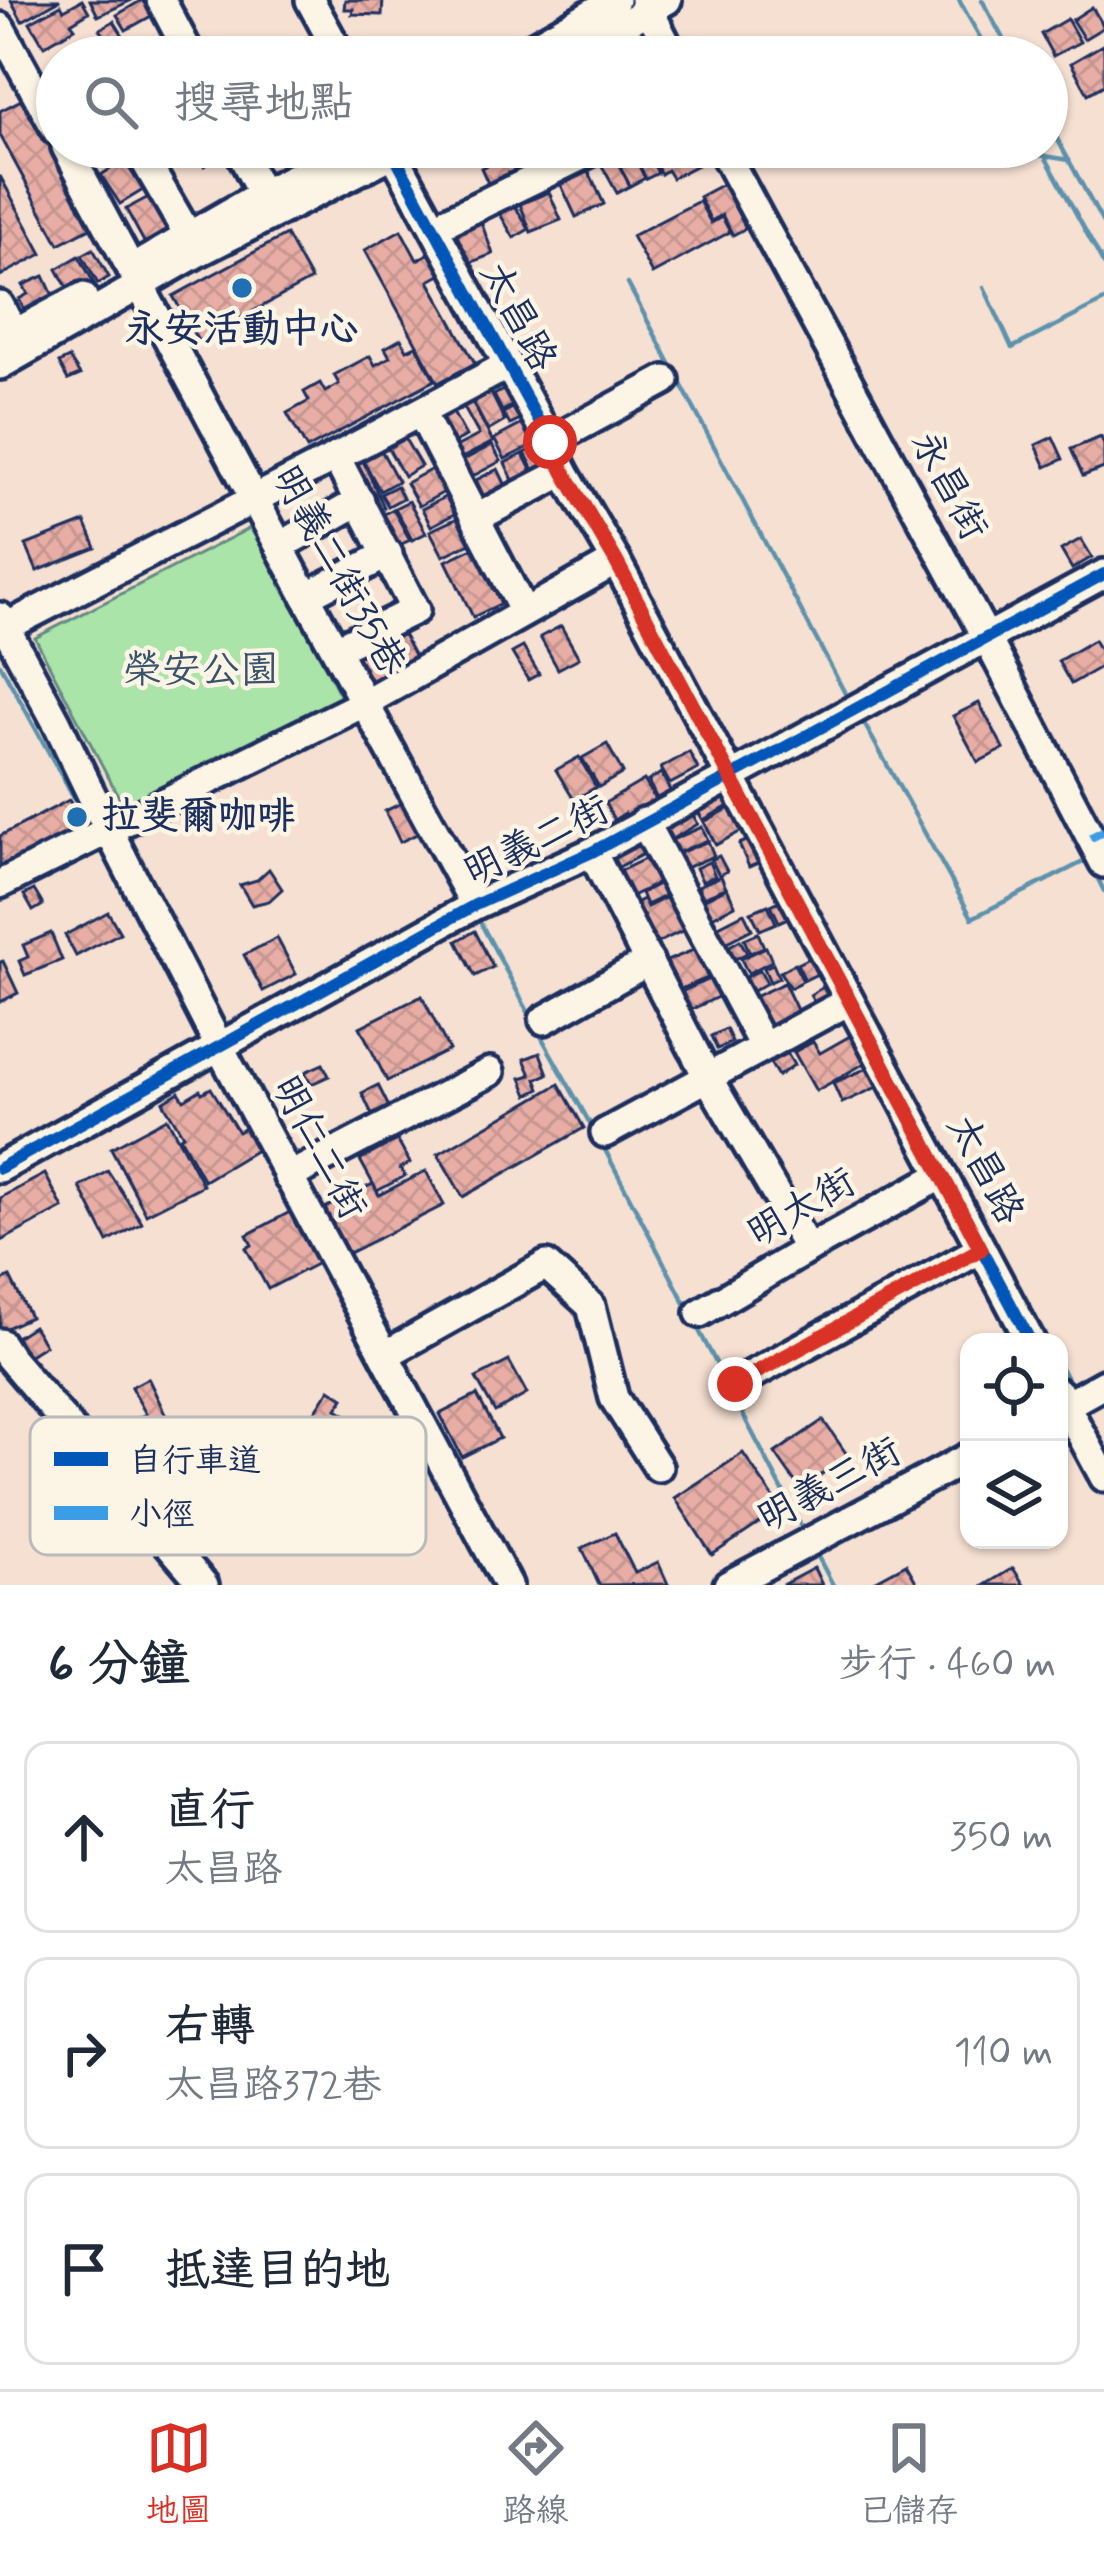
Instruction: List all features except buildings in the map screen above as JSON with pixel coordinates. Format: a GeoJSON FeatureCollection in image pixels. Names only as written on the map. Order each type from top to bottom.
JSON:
{"type":"FeatureCollection","features":[{"type":"Feature","properties":{"kind":"street"},"geometry":{"type":"LineString","coordinates":[[161,0],[180,36]]}},
{"type":"Feature","properties":{"kind":"street"},"geometry":{"type":"LineString","coordinates":[[310,0],[330,36]]}},
{"type":"Feature","properties":{"kind":"street"},"geometry":{"type":"LineString","coordinates":[[552,36],[615,0]]}},
{"type":"Feature","properties":{"kind":"street"},"geometry":{"type":"LineString","coordinates":[[599,36],[653,3],[666,36]]}},
{"type":"Feature","properties":{"kind":"street"},"geometry":{"type":"LineString","coordinates":[[0,27],[12,76],[36,105]]}},
{"type":"Feature","properties":{"kind":"street","name":"明義二街35巷"},"geometry":{"type":"LineString","coordinates":[[77,168],[475,905]]}},
{"type":"Feature","properties":{"kind":"street"},"geometry":{"type":"LineString","coordinates":[[149,168],[191,244]]}},
{"type":"Feature","properties":{"kind":"street"},"geometry":{"type":"LineString","coordinates":[[248,168],[265,205]]}},
{"type":"Feature","properties":{"kind":"street"},"geometry":{"type":"LineString","coordinates":[[265,205],[322,168]]}},
{"type":"Feature","properties":{"kind":"street"},"geometry":{"type":"LineString","coordinates":[[0,306],[10,348],[265,205],[352,168]]}},
{"type":"Feature","properties":{"kind":"street","name":"太昌路"},"geometry":{"type":"LineString","coordinates":[[406,168],[1026,1333]]}},
{"type":"Feature","properties":{"kind":"street"},"geometry":{"type":"LineString","coordinates":[[435,227],[557,168]]}},
{"type":"Feature","properties":{"kind":"street","name":"永昌街"},"geometry":{"type":"LineString","coordinates":[[732,168],[1100,846]]}},
{"type":"Feature","properties":{"kind":"street"},"geometry":{"type":"LineString","coordinates":[[2,624],[508,365]]}},
{"type":"Feature","properties":{"kind":"street"},"geometry":{"type":"LineString","coordinates":[[550,442],[665,380]]}},
{"type":"Feature","properties":{"kind":"street"},"geometry":{"type":"LineString","coordinates":[[421,413],[524,612]]}},
{"type":"Feature","properties":{"kind":"street"},"geometry":{"type":"LineString","coordinates":[[336,457],[415,610],[336,649]]}},
{"type":"Feature","properties":{"kind":"street"},"geometry":{"type":"LineString","coordinates":[[476,518],[564,472]]}},
{"type":"Feature","properties":{"kind":"street"},"geometry":{"type":"LineString","coordinates":[[280,546],[360,501]]}},
{"type":"Feature","properties":{"kind":"street"},"geometry":{"type":"LineString","coordinates":[[306,596],[388,554]]}},
{"type":"Feature","properties":{"kind":"street"},"geometry":{"type":"LineString","coordinates":[[0,884],[366,702],[616,561]]}},
{"type":"Feature","properties":{"kind":"street","name":"明義二街"},"geometry":{"type":"LineString","coordinates":[[0,1168],[475,905],[592,852],[1104,574]]}},
{"type":"Feature","properties":{"kind":"street","name":"明仁二街"},"geometry":{"type":"LineString","coordinates":[[2,624],[57,723],[220,1048],[419,1417]]}},
{"type":"Feature","properties":{"kind":"street"},"geometry":{"type":"LineString","coordinates":[[644,822],[763,1046]]}},
{"type":"Feature","properties":{"kind":"street"},"geometry":{"type":"LineString","coordinates":[[592,852],[708,1078],[808,1249]]}},
{"type":"Feature","properties":{"kind":"street"},"geometry":{"type":"LineString","coordinates":[[544,1020],[649,961]]}},
{"type":"Feature","properties":{"kind":"street"},"geometry":{"type":"LineString","coordinates":[[605,1133],[849,1001]]}},
{"type":"Feature","properties":{"kind":"street"},"geometry":{"type":"LineString","coordinates":[[288,1177],[490,1072]]}},
{"type":"Feature","properties":{"kind":"street","name":"明太街"},"geometry":{"type":"LineString","coordinates":[[700,1313],[943,1175]]}},
{"type":"Feature","properties":{"kind":"street"},"geometry":{"type":"LineString","coordinates":[[735,1384],[981,1249]]}},
{"type":"Feature","properties":{"kind":"street"},"geometry":{"type":"LineString","coordinates":[[385,1354],[546,1265],[591,1306],[614,1398],[658,1467]]}},
{"type":"Feature","properties":{"kind":"street"},"geometry":{"type":"LineString","coordinates":[[0,1343],[62,1417]]}},
{"type":"Feature","properties":{"kind":"street"},"geometry":{"type":"LineString","coordinates":[[1068,1399],[1104,1384]]}},
{"type":"Feature","properties":{"kind":"street"},"geometry":{"type":"LineString","coordinates":[[1068,1414],[1104,1477]]}},
{"type":"Feature","properties":{"kind":"street","name":"明仁二街"},"geometry":{"type":"LineString","coordinates":[[426,1431],[508,1585]]}},
{"type":"Feature","properties":{"kind":"street","name":"明義三街"},"geometry":{"type":"LineString","coordinates":[[728,1585],[960,1462]]}},
{"type":"Feature","properties":{"kind":"street"},"geometry":{"type":"LineString","coordinates":[[179,1555],[204,1585]]}},
{"type":"Feature","properties":{"kind":"green space","name":"榮安公園"},"geometry":{"type":"Polygon","coordinates":[[[252,527],[350,714],[132,822],[35,638],[252,527]]]}},
{"type":"Feature","properties":{"kind":"waterway"},"geometry":{"type":"LineString","coordinates":[[959,0],[979,36]]}},
{"type":"Feature","properties":{"kind":"waterway"},"geometry":{"type":"LineString","coordinates":[[982,0],[1002,36]]}},
{"type":"Feature","properties":{"kind":"waterway"},"geometry":{"type":"LineString","coordinates":[[331,6],[347,36]]}},
{"type":"Feature","properties":{"kind":"waterway"},"geometry":{"type":"LineString","coordinates":[[1068,159],[1104,225]]}},
{"type":"Feature","properties":{"kind":"waterway"},"geometry":{"type":"LineString","coordinates":[[1051,168],[1104,265]]}},
{"type":"Feature","properties":{"kind":"waterway"},"geometry":{"type":"LineString","coordinates":[[628,284],[848,699]]}},
{"type":"Feature","properties":{"kind":"waterway"},"geometry":{"type":"LineString","coordinates":[[984,287],[1012,348],[1104,301]]}},
{"type":"Feature","properties":{"kind":"waterway"},"geometry":{"type":"LineString","coordinates":[[505,332],[532,380]]}},
{"type":"Feature","properties":{"kind":"waterway"},"geometry":{"type":"LineString","coordinates":[[568,448],[591,491]]}},
{"type":"Feature","properties":{"kind":"waterway"},"geometry":{"type":"LineString","coordinates":[[0,664],[90,827]]}},
{"type":"Feature","properties":{"kind":"waterway"},"geometry":{"type":"LineString","coordinates":[[860,716],[972,918],[1087,860]]}},
{"type":"Feature","properties":{"kind":"waterway"},"geometry":{"type":"LineString","coordinates":[[101,848],[121,885]]}},
{"type":"Feature","properties":{"kind":"waterway"},"geometry":{"type":"LineString","coordinates":[[1093,869],[1104,891]]}},
{"type":"Feature","properties":{"kind":"waterway"},"geometry":{"type":"LineString","coordinates":[[478,918],[532,1019]]}},
{"type":"Feature","properties":{"kind":"waterway"},"geometry":{"type":"LineString","coordinates":[[537,1029],[593,1129]]}},
{"type":"Feature","properties":{"kind":"waterway"},"geometry":{"type":"LineString","coordinates":[[602,1144],[688,1309]]}},
{"type":"Feature","properties":{"kind":"waterway"},"geometry":{"type":"LineString","coordinates":[[956,1173],[1042,1333]]}},
{"type":"Feature","properties":{"kind":"waterway"},"geometry":{"type":"LineString","coordinates":[[696,1325],[724,1378]]}},
{"type":"Feature","properties":{"kind":"waterway"},"geometry":{"type":"LineString","coordinates":[[1068,1381],[1073,1390]]}},
{"type":"Feature","properties":{"kind":"waterway"},"geometry":{"type":"LineString","coordinates":[[732,1394],[805,1533]]}},
{"type":"Feature","properties":{"kind":"waterway"},"geometry":{"type":"LineString","coordinates":[[1081,1406],[1104,1448]]}},
{"type":"Feature","properties":{"kind":"waterway"},"geometry":{"type":"LineString","coordinates":[[816,1553],[833,1585]]}},
{"type":"Feature","properties":{"kind":"marked path"},"geometry":{"type":"LineString","coordinates":[[1090,838],[1104,831]]}},
{"type":"Feature","properties":{"kind":"cycle path"},"geometry":{"type":"LineString","coordinates":[[401,168],[1026,1333]]}},
{"type":"Feature","properties":{"kind":"cycle path"},"geometry":{"type":"LineString","coordinates":[[0,1168],[475,905],[592,852],[1104,574]]}},
{"type":"Feature","properties":{"kind":"place","name":"永安活動中心"},"geometry":{"type":"Point","coordinates":[242,288]}},
{"type":"Feature","properties":{"kind":"place","name":"拉斐爾咖啡"},"geometry":{"type":"Point","coordinates":[77,817]}},
{"type":"Feature","properties":{"kind":"route"},"geometry":{"type":"LineString","coordinates":[[550,442],[981,1249],[735,1384]]}}]}
